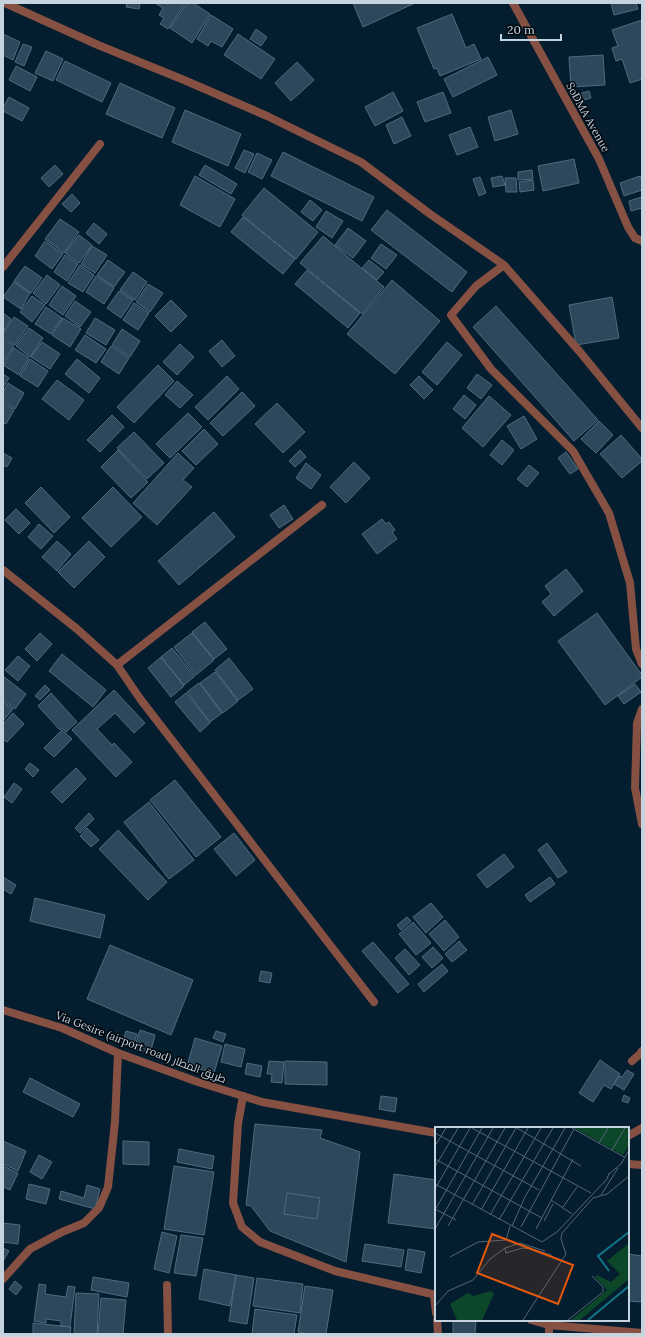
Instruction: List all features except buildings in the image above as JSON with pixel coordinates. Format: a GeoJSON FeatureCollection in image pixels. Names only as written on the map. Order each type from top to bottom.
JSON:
{"type":"FeatureCollection","features":[{"type":"Feature","properties":{"kind":"street"},"geometry":{"type":"LineString","coordinates":[[4,3],[98,45],[267,116],[361,162],[430,214],[504,266],[580,352],[642,428]]}},
{"type":"Feature","properties":{"kind":"street","name":"SoDMA Avenue"},"geometry":{"type":"LineString","coordinates":[[513,3],[599,159],[628,227],[635,238],[642,242]]}},
{"type":"Feature","properties":{"kind":"street"},"geometry":{"type":"LineString","coordinates":[[3,267],[100,144]]}},
{"type":"Feature","properties":{"kind":"street"},"geometry":{"type":"LineString","coordinates":[[504,266],[476,286],[451,315],[491,369],[573,451],[609,512],[630,583],[636,649],[642,664]]}},
{"type":"Feature","properties":{"kind":"street"},"geometry":{"type":"LineString","coordinates":[[117,666],[322,505]]}},
{"type":"Feature","properties":{"kind":"street"},"geometry":{"type":"LineString","coordinates":[[3,570],[77,629],[117,666],[146,706],[374,1002]]}},
{"type":"Feature","properties":{"kind":"street"},"geometry":{"type":"LineString","coordinates":[[642,709],[637,723],[636,788],[642,824]]}},
{"type":"Feature","properties":{"kind":"street","name":"Via Gesire (airport road) طريق المطار"},"geometry":{"type":"LineString","coordinates":[[3,1010],[62,1028],[118,1053],[198,1082],[262,1102],[435,1133]]}},
{"type":"Feature","properties":{"kind":"street"},"geometry":{"type":"LineString","coordinates":[[632,1061],[642,1051]]}},
{"type":"Feature","properties":{"kind":"street"},"geometry":{"type":"LineString","coordinates":[[3,1279],[30,1249],[62,1232],[84,1223],[99,1208],[108,1188],[115,1122],[118,1053]]}},
{"type":"Feature","properties":{"kind":"street"},"geometry":{"type":"LineString","coordinates":[[243,1096],[238,1124],[233,1202],[242,1228],[260,1242],[335,1271],[435,1295]]}},
{"type":"Feature","properties":{"kind":"street"},"geometry":{"type":"LineString","coordinates":[[629,1135],[642,1128]]}},
{"type":"Feature","properties":{"kind":"street"},"geometry":{"type":"LineString","coordinates":[[629,1164],[642,1165]]}},
{"type":"Feature","properties":{"kind":"street"},"geometry":{"type":"LineString","coordinates":[[167,1285],[168,1334]]}},
{"type":"Feature","properties":{"kind":"street"},"geometry":{"type":"LineString","coordinates":[[437,1321],[438,1334]]}},
{"type":"Feature","properties":{"kind":"street"},"geometry":{"type":"LineString","coordinates":[[535,1321],[549,1325],[642,1333]]}},
{"type":"Feature","properties":{"kind":"street"},"geometry":{"type":"LineString","coordinates":[[549,1325],[549,1334]]}}]}
